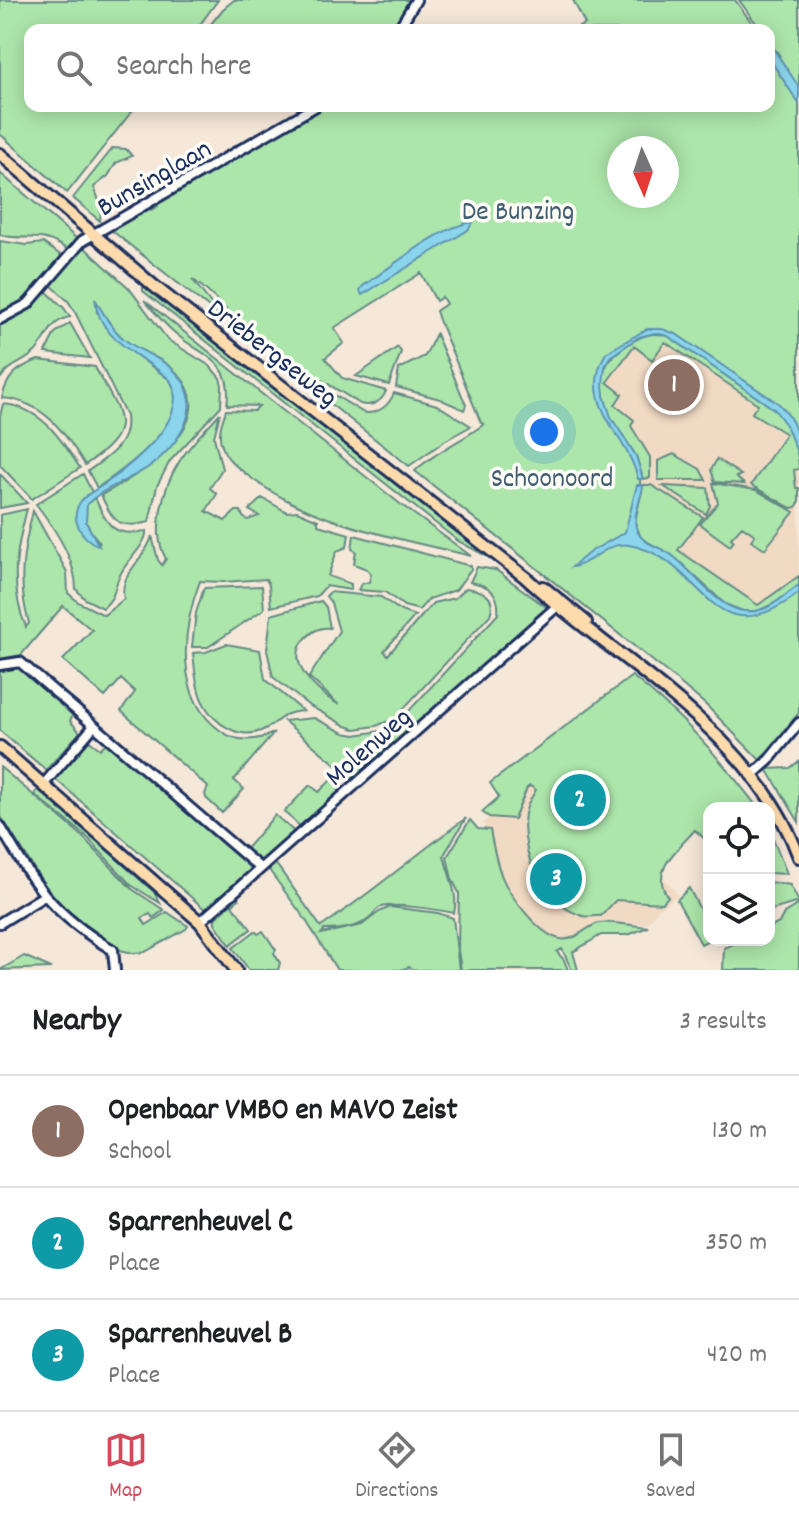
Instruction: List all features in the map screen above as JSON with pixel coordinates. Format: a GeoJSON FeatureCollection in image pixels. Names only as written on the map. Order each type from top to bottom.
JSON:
{"type":"FeatureCollection","features":[{"type":"Feature","properties":{"kind":"main road","name":"Driebergseweg"},"geometry":{"type":"LineString","coordinates":[[0,154],[154,286],[560,605],[583,618],[594,634],[701,721],[751,776],[786,827],[799,857]]}},
{"type":"Feature","properties":{"kind":"main road"},"geometry":{"type":"LineString","coordinates":[[0,747],[200,922],[236,970]]}},
{"type":"Feature","properties":{"kind":"street"},"geometry":{"type":"LineString","coordinates":[[402,24],[416,0]]}},
{"type":"Feature","properties":{"kind":"street","name":"Bunsinglaan"},"geometry":{"type":"LineString","coordinates":[[0,319],[28,304],[82,241],[306,112]]}},
{"type":"Feature","properties":{"kind":"street","name":"Molenweg"},"geometry":{"type":"LineString","coordinates":[[200,922],[560,605]]}},
{"type":"Feature","properties":{"kind":"street"},"geometry":{"type":"LineString","coordinates":[[0,665],[20,662],[260,868]]}},
{"type":"Feature","properties":{"kind":"street"},"geometry":{"type":"LineString","coordinates":[[751,776],[768,761],[799,723]]}},
{"type":"Feature","properties":{"kind":"street"},"geometry":{"type":"LineString","coordinates":[[43,785],[94,726]]}},
{"type":"Feature","properties":{"kind":"street"},"geometry":{"type":"LineString","coordinates":[[0,826],[44,896],[84,934],[113,950],[115,970]]}},
{"type":"Feature","properties":{"kind":"street"},"geometry":{"type":"LineString","coordinates":[[0,923],[44,896]]}},
{"type":"Feature","properties":{"kind":"shaded area"},"geometry":{"type":"Polygon","coordinates":[[[657,330],[777,405],[799,444],[799,591],[745,615],[669,559],[604,405],[610,352],[657,330]]]}},
{"type":"Feature","properties":{"kind":"shaded area"},"geometry":{"type":"Polygon","coordinates":[[[560,750],[678,895],[660,908],[647,924],[616,922],[568,942],[550,937],[524,916],[494,869],[483,823],[560,750]]]}},
{"type":"Feature","properties":{"kind":"green space"},"geometry":{"type":"Polygon","coordinates":[[[0,0],[218,0],[200,24],[24,24],[24,112],[131,112],[67,193],[0,134],[0,0]]]}},
{"type":"Feature","properties":{"kind":"green space"},"geometry":{"type":"Polygon","coordinates":[[[234,0],[411,0],[397,24],[211,24],[234,0]]]}},
{"type":"Feature","properties":{"kind":"green space"},"geometry":{"type":"Polygon","coordinates":[[[573,0],[735,0],[753,24],[585,24],[573,0]]]}},
{"type":"Feature","properties":{"kind":"green space","name":"De Bunzing"},"geometry":{"type":"Polygon","coordinates":[[[739,0],[799,0],[799,444],[784,415],[672,336],[656,333],[636,338],[612,353],[601,374],[603,391],[603,375],[615,354],[641,337],[654,334],[668,336],[774,409],[792,437],[799,462],[799,469],[794,470],[799,503],[791,508],[751,485],[786,434],[752,413],[758,404],[665,342],[652,360],[634,346],[607,382],[622,394],[615,405],[634,420],[631,426],[650,457],[650,478],[643,479],[636,456],[622,434],[639,476],[640,491],[633,527],[635,543],[670,560],[719,605],[742,613],[754,611],[743,611],[725,604],[673,556],[641,538],[635,522],[643,485],[651,485],[703,517],[678,550],[758,605],[799,576],[799,585],[758,611],[772,609],[799,591],[799,713],[760,760],[706,705],[674,678],[415,471],[484,424],[436,311],[446,304],[442,297],[436,301],[421,273],[334,328],[344,343],[325,358],[342,378],[386,391],[379,401],[364,405],[265,343],[192,279],[223,319],[111,230],[158,206],[314,112],[775,112],[775,52],[780,56],[775,50],[775,24],[757,24],[739,0]]]}},
{"type":"Feature","properties":{"kind":"green space"},"geometry":{"type":"Polygon","coordinates":[[[113,148],[126,149],[132,156],[116,163],[108,176],[94,187],[101,206],[100,221],[73,198],[113,148]]]}},
{"type":"Feature","properties":{"kind":"green space"},"geometry":{"type":"Polygon","coordinates":[[[0,173],[76,238],[68,250],[42,238],[0,235],[0,173]]]}},
{"type":"Feature","properties":{"kind":"green space"},"geometry":{"type":"Polygon","coordinates":[[[0,241],[27,245],[43,243],[62,256],[23,300],[0,314],[0,241]]]}},
{"type":"Feature","properties":{"kind":"green space"},"geometry":{"type":"Polygon","coordinates":[[[84,247],[129,288],[168,340],[210,366],[222,385],[221,406],[170,461],[157,486],[149,522],[123,524],[113,517],[101,495],[154,462],[171,446],[184,429],[191,411],[189,393],[172,368],[121,337],[96,301],[97,312],[135,354],[170,380],[175,396],[173,412],[153,442],[124,469],[97,488],[88,471],[121,442],[125,434],[126,416],[74,310],[51,285],[84,247]]]}},
{"type":"Feature","properties":{"kind":"green space"},"geometry":{"type":"Polygon","coordinates":[[[143,282],[488,557],[458,541],[143,291],[143,282]]]}},
{"type":"Feature","properties":{"kind":"green space"},"geometry":{"type":"Polygon","coordinates":[[[46,291],[70,317],[58,322],[35,352],[0,379],[0,324],[26,310],[46,291]]]}},
{"type":"Feature","properties":{"kind":"green space"},"geometry":{"type":"Polygon","coordinates":[[[144,300],[399,503],[471,556],[353,527],[325,517],[271,491],[246,474],[226,455],[220,437],[221,428],[226,410],[254,411],[259,406],[227,405],[226,378],[221,369],[171,329],[144,300]]]}},
{"type":"Feature","properties":{"kind":"green space"},"geometry":{"type":"Polygon","coordinates":[[[70,323],[90,358],[45,353],[55,333],[70,323]]]}},
{"type":"Feature","properties":{"kind":"green space"},"geometry":{"type":"Polygon","coordinates":[[[436,334],[466,405],[464,410],[440,399],[396,387],[399,369],[425,356],[436,334]]]}},
{"type":"Feature","properties":{"kind":"green space"},"geometry":{"type":"Polygon","coordinates":[[[398,347],[401,352],[389,385],[356,376],[398,347]]]}},
{"type":"Feature","properties":{"kind":"green space"},"geometry":{"type":"Polygon","coordinates":[[[270,356],[364,413],[382,408],[394,393],[437,405],[471,426],[409,466],[270,356]]]}},
{"type":"Feature","properties":{"kind":"green space"},"geometry":{"type":"Polygon","coordinates":[[[38,360],[95,367],[118,410],[119,431],[113,441],[85,465],[51,420],[29,405],[2,398],[14,374],[38,360]]]}},
{"type":"Feature","properties":{"kind":"green space"},"geometry":{"type":"Polygon","coordinates":[[[3,404],[28,411],[49,426],[80,468],[32,499],[0,465],[0,416],[3,404]]]}},
{"type":"Feature","properties":{"kind":"green space"},"geometry":{"type":"Polygon","coordinates":[[[220,413],[214,437],[222,469],[210,488],[217,494],[206,511],[225,521],[236,511],[241,511],[248,520],[259,516],[249,510],[262,498],[287,512],[297,511],[318,520],[318,525],[349,534],[347,547],[337,551],[328,576],[351,584],[351,590],[326,586],[317,596],[271,607],[266,579],[200,581],[186,640],[189,681],[195,700],[206,717],[234,738],[247,740],[274,733],[234,780],[244,789],[222,813],[206,798],[208,787],[121,711],[135,692],[121,679],[105,697],[63,660],[92,630],[63,606],[21,655],[0,659],[0,515],[27,509],[16,568],[17,597],[26,627],[29,623],[23,594],[23,567],[33,511],[67,572],[68,593],[78,602],[104,615],[124,599],[125,582],[152,536],[158,560],[162,565],[166,559],[159,528],[170,480],[183,456],[220,413]]]}},
{"type":"Feature","properties":{"kind":"green space"},"geometry":{"type":"Polygon","coordinates":[[[674,454],[700,469],[706,480],[658,480],[658,461],[674,454]]]}},
{"type":"Feature","properties":{"kind":"green space"},"geometry":{"type":"Polygon","coordinates":[[[717,459],[741,475],[736,477],[744,484],[715,482],[711,470],[717,459]]]}},
{"type":"Feature","properties":{"kind":"green space"},"geometry":{"type":"Polygon","coordinates":[[[0,474],[4,478],[27,503],[0,508],[0,474]]]}},
{"type":"Feature","properties":{"kind":"green space"},"geometry":{"type":"Polygon","coordinates":[[[83,474],[92,492],[87,495],[76,518],[82,533],[100,543],[90,530],[85,515],[87,504],[95,498],[113,528],[126,533],[147,531],[142,544],[120,575],[113,596],[103,608],[85,599],[76,589],[68,556],[36,504],[83,474]]]}},
{"type":"Feature","properties":{"kind":"green space"},"geometry":{"type":"Polygon","coordinates":[[[713,483],[756,490],[794,512],[765,549],[751,540],[755,535],[742,526],[731,538],[734,541],[730,546],[700,524],[718,503],[713,483]]]}},
{"type":"Feature","properties":{"kind":"green space"},"geometry":{"type":"Polygon","coordinates":[[[663,486],[708,488],[710,506],[706,514],[663,486]]]}},
{"type":"Feature","properties":{"kind":"green space"},"geometry":{"type":"Polygon","coordinates":[[[354,535],[471,566],[471,569],[456,590],[429,599],[419,610],[404,606],[385,592],[358,590],[361,584],[369,582],[371,574],[354,564],[354,535]]]}},
{"type":"Feature","properties":{"kind":"green space"},"geometry":{"type":"Polygon","coordinates":[[[477,567],[496,570],[550,610],[357,782],[284,721],[314,718],[355,735],[381,731],[398,723],[498,614],[497,601],[492,592],[483,585],[470,582],[477,567]]]}},
{"type":"Feature","properties":{"kind":"green space"},"geometry":{"type":"Polygon","coordinates":[[[262,586],[264,609],[208,647],[192,647],[196,613],[204,588],[262,586]]]}},
{"type":"Feature","properties":{"kind":"green space"},"geometry":{"type":"Polygon","coordinates":[[[466,588],[487,595],[492,608],[490,615],[394,719],[376,726],[355,729],[346,726],[308,705],[273,677],[267,650],[271,615],[321,601],[326,607],[330,628],[310,635],[300,647],[298,656],[300,666],[313,685],[339,705],[309,677],[339,631],[326,596],[330,592],[381,597],[401,611],[415,616],[384,651],[388,655],[433,603],[455,598],[466,588]]]}},
{"type":"Feature","properties":{"kind":"green space"},"geometry":{"type":"Polygon","coordinates":[[[226,644],[260,650],[265,679],[303,711],[285,715],[271,726],[256,732],[238,732],[221,724],[201,697],[193,653],[206,652],[226,644]]]}},
{"type":"Feature","properties":{"kind":"green space"},"geometry":{"type":"Polygon","coordinates":[[[19,666],[73,714],[70,721],[80,732],[46,770],[0,731],[0,670],[19,666]]]}},
{"type":"Feature","properties":{"kind":"green space"},"geometry":{"type":"Polygon","coordinates":[[[632,676],[700,738],[753,802],[703,802],[703,837],[695,830],[668,861],[662,878],[668,897],[662,903],[616,900],[601,916],[585,917],[550,896],[531,863],[524,818],[536,790],[530,786],[527,788],[514,819],[489,817],[482,812],[499,797],[490,783],[632,676]]]}},
{"type":"Feature","properties":{"kind":"green space"},"geometry":{"type":"Polygon","coordinates":[[[88,740],[100,749],[106,743],[254,871],[208,912],[54,778],[88,740]]]}},
{"type":"Feature","properties":{"kind":"green space"},"geometry":{"type":"Polygon","coordinates":[[[799,761],[799,822],[767,769],[790,768],[799,761]]]}},
{"type":"Feature","properties":{"kind":"green space"},"geometry":{"type":"Polygon","coordinates":[[[0,767],[80,834],[132,889],[164,910],[153,918],[150,914],[142,918],[146,925],[167,912],[188,926],[186,929],[145,952],[133,953],[120,950],[65,909],[45,886],[0,815],[0,767]]]}},
{"type":"Feature","properties":{"kind":"green space"},"geometry":{"type":"Polygon","coordinates":[[[333,778],[348,790],[303,829],[284,812],[310,785],[319,792],[333,778]]]}},
{"type":"Feature","properties":{"kind":"green space"},"geometry":{"type":"Polygon","coordinates":[[[39,789],[154,892],[160,903],[131,885],[85,835],[37,797],[35,793],[39,789]]]}},
{"type":"Feature","properties":{"kind":"green space"},"geometry":{"type":"Polygon","coordinates":[[[275,815],[297,834],[262,864],[245,850],[275,815]]]}},
{"type":"Feature","properties":{"kind":"green space"},"geometry":{"type":"Polygon","coordinates":[[[466,818],[444,855],[454,892],[454,913],[385,906],[368,920],[346,928],[324,930],[321,934],[362,925],[390,907],[438,913],[453,918],[459,970],[412,970],[409,967],[401,970],[337,970],[269,870],[276,864],[321,927],[466,818]]]}},
{"type":"Feature","properties":{"kind":"green space"},"geometry":{"type":"Polygon","coordinates":[[[470,820],[478,829],[490,830],[506,885],[526,914],[552,936],[571,938],[602,923],[648,927],[628,935],[601,935],[573,952],[578,970],[572,970],[562,949],[557,952],[568,970],[461,970],[458,950],[459,893],[447,857],[470,820]]]}},
{"type":"Feature","properties":{"kind":"green space"},"geometry":{"type":"Polygon","coordinates":[[[775,843],[787,874],[775,873],[775,843]]]}},
{"type":"Feature","properties":{"kind":"green space"},"geometry":{"type":"Polygon","coordinates":[[[775,883],[790,885],[799,902],[775,909],[775,883]]]}},
{"type":"Feature","properties":{"kind":"green space"},"geometry":{"type":"Polygon","coordinates":[[[689,888],[703,915],[703,943],[701,944],[677,900],[689,888]]]}},
{"type":"Feature","properties":{"kind":"green space"},"geometry":{"type":"Polygon","coordinates":[[[237,897],[239,899],[232,905],[251,929],[230,945],[215,919],[237,897]]]}},
{"type":"Feature","properties":{"kind":"green space"},"geometry":{"type":"Polygon","coordinates":[[[799,904],[799,970],[723,970],[724,948],[775,946],[775,925],[784,913],[799,904]]]}},
{"type":"Feature","properties":{"kind":"green space"},"geometry":{"type":"Polygon","coordinates":[[[255,931],[258,934],[263,931],[276,950],[274,953],[280,963],[278,970],[249,970],[233,948],[255,931]]]}},
{"type":"Feature","properties":{"kind":"green space"},"geometry":{"type":"Polygon","coordinates":[[[24,956],[51,968],[0,970],[24,956]]]}},
{"type":"Feature","properties":{"kind":"water"},"geometry":{"type":"Polygon","coordinates":[[[775,51],[799,87],[799,104],[775,67],[775,51]]]}},
{"type":"Feature","properties":{"kind":"water"},"geometry":{"type":"Polygon","coordinates":[[[473,222],[468,230],[362,295],[360,290],[363,286],[416,248],[445,231],[473,222]]]}},
{"type":"Feature","properties":{"kind":"water"},"geometry":{"type":"Polygon","coordinates":[[[95,299],[124,339],[166,364],[178,375],[189,399],[185,423],[160,458],[87,504],[86,522],[99,546],[87,539],[79,528],[77,508],[86,496],[144,452],[167,424],[175,395],[170,380],[113,337],[98,314],[95,299]]]}},
{"type":"Feature","properties":{"kind":"water"},"geometry":{"type":"Polygon","coordinates":[[[647,329],[662,329],[676,334],[779,404],[795,428],[799,457],[786,425],[774,409],[668,336],[655,333],[639,337],[610,357],[603,384],[611,417],[636,456],[643,479],[638,479],[633,463],[600,403],[598,371],[606,353],[647,329]]]}},
{"type":"Feature","properties":{"kind":"water"},"geometry":{"type":"Polygon","coordinates":[[[637,485],[643,485],[636,516],[638,533],[673,556],[725,604],[749,612],[768,607],[799,585],[799,593],[769,611],[745,616],[726,612],[655,554],[629,545],[613,546],[572,567],[590,552],[625,532],[637,485]]]}},
{"type":"Feature","properties":{"kind":"place","name":"Openbaar VMBO en MAVO Zeist"},"geometry":{"type":"Point","coordinates":[674,385]}},
{"type":"Feature","properties":{"kind":"place","name":"Sparrenheuvel C"},"geometry":{"type":"Point","coordinates":[580,800]}},
{"type":"Feature","properties":{"kind":"place","name":"Sparrenheuvel B"},"geometry":{"type":"Point","coordinates":[556,879]}},
{"type":"Feature","properties":{"kind":"park label","name":"Schoonoord"},"geometry":{"type":"Point","coordinates":[552,476]}}]}
